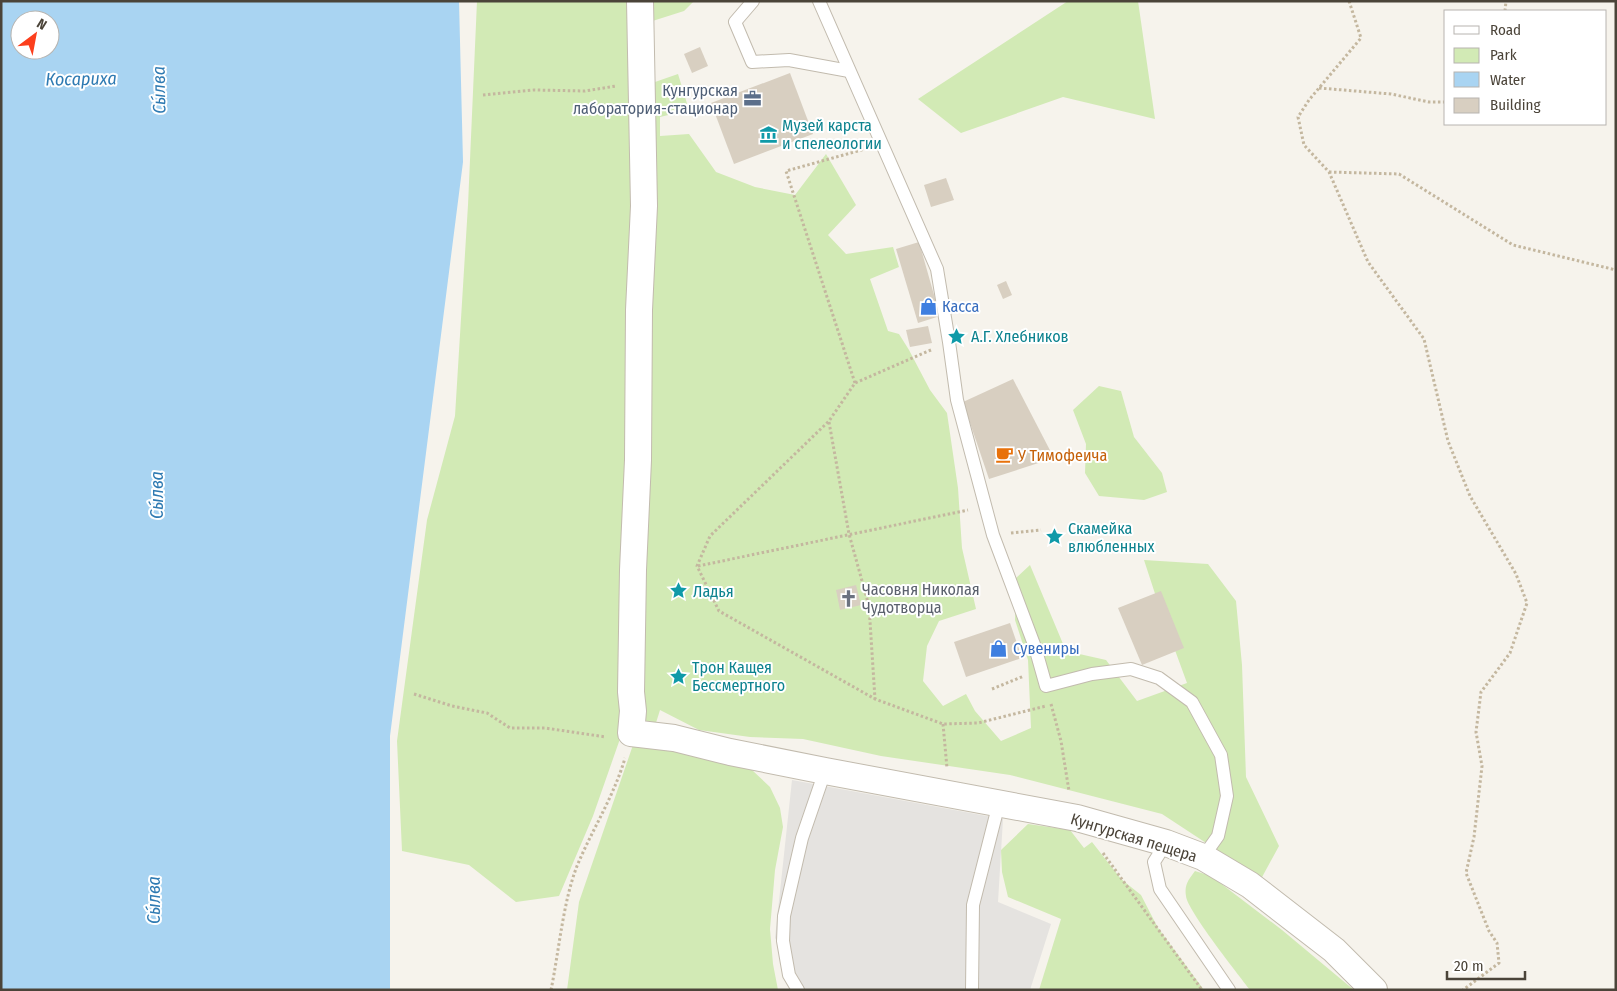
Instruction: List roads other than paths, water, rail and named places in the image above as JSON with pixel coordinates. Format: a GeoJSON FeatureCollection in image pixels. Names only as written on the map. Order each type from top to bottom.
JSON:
{"type":"FeatureCollection","features":[{"type":"Feature","properties":{"kind":"street","name":"Кунгурская пещера"},"geometry":{"type":"LineString","coordinates":[[640,1],[644,206],[639,310],[638,460],[633,579],[631,692],[633,711],[631,737],[674,738],[730,752],[825,771],[946,792],[1077,818],[1166,843],[1203,858],[1250,885],[1334,950],[1374,990]]}},
{"type":"Feature","properties":{"kind":"lane"},"geometry":{"type":"LineString","coordinates":[[753,1],[735,22],[752,62],[789,60],[849,71]]}},
{"type":"Feature","properties":{"kind":"lane"},"geometry":{"type":"LineString","coordinates":[[819,2],[937,269],[950,342],[957,400],[994,536],[1035,647],[1046,686],[1092,674],[1132,670],[1159,678],[1192,702],[1221,755],[1227,796],[1218,836],[1203,858]]}},
{"type":"Feature","properties":{"kind":"lane"},"geometry":{"type":"LineString","coordinates":[[798,990],[789,975],[783,941],[784,916],[802,838],[825,771]]}},
{"type":"Feature","properties":{"kind":"lane"},"geometry":{"type":"LineString","coordinates":[[972,990],[973,905],[999,803]]}},
{"type":"Feature","properties":{"kind":"lane"},"geometry":{"type":"LineString","coordinates":[[1166,843],[1154,862],[1160,889],[1229,990]]}},
{"type":"Feature","properties":{"kind":"water"},"geometry":{"type":"Polygon","coordinates":[[[1,1],[459,1],[463,162],[390,736],[390,990],[1,990],[1,1]]]}},
{"type":"Feature","properties":{"kind":"place","name":"Кунгурская лаборатория-стационар"},"geometry":{"type":"Point","coordinates":[752,99]}},
{"type":"Feature","properties":{"kind":"place","name":"Музей карста и спелеологии"},"geometry":{"type":"Point","coordinates":[768,134]}},
{"type":"Feature","properties":{"kind":"place","name":"Касса"},"geometry":{"type":"Point","coordinates":[928,306]}},
{"type":"Feature","properties":{"kind":"place","name":"А.Г. Хлебников"},"geometry":{"type":"Point","coordinates":[957,336]}},
{"type":"Feature","properties":{"kind":"place","name":"У Тимофеича"},"geometry":{"type":"Point","coordinates":[1004,455]}},
{"type":"Feature","properties":{"kind":"place","name":"Скамейка влюбленных"},"geometry":{"type":"Point","coordinates":[1054,537]}},
{"type":"Feature","properties":{"kind":"place","name":"Ладья"},"geometry":{"type":"Point","coordinates":[679,591]}},
{"type":"Feature","properties":{"kind":"place","name":"Часовня Николая Чудотворца"},"geometry":{"type":"Point","coordinates":[848,598]}},
{"type":"Feature","properties":{"kind":"place","name":"Сувениры"},"geometry":{"type":"Point","coordinates":[999,648]}},
{"type":"Feature","properties":{"kind":"place","name":"Трон Кащея Бессмертного"},"geometry":{"type":"Point","coordinates":[678,676]}},
{"type":"Feature","properties":{"kind":"water label","name":"Косариха"},"geometry":{"type":"Point","coordinates":[81,79]}},
{"type":"Feature","properties":{"kind":"water label","name":"Сы́лва"},"geometry":{"type":"Point","coordinates":[159,90]}},
{"type":"Feature","properties":{"kind":"water label","name":"Сы́лва"},"geometry":{"type":"Point","coordinates":[157,495]}},
{"type":"Feature","properties":{"kind":"water label","name":"Сы́лва"},"geometry":{"type":"Point","coordinates":[154,900]}}]}
